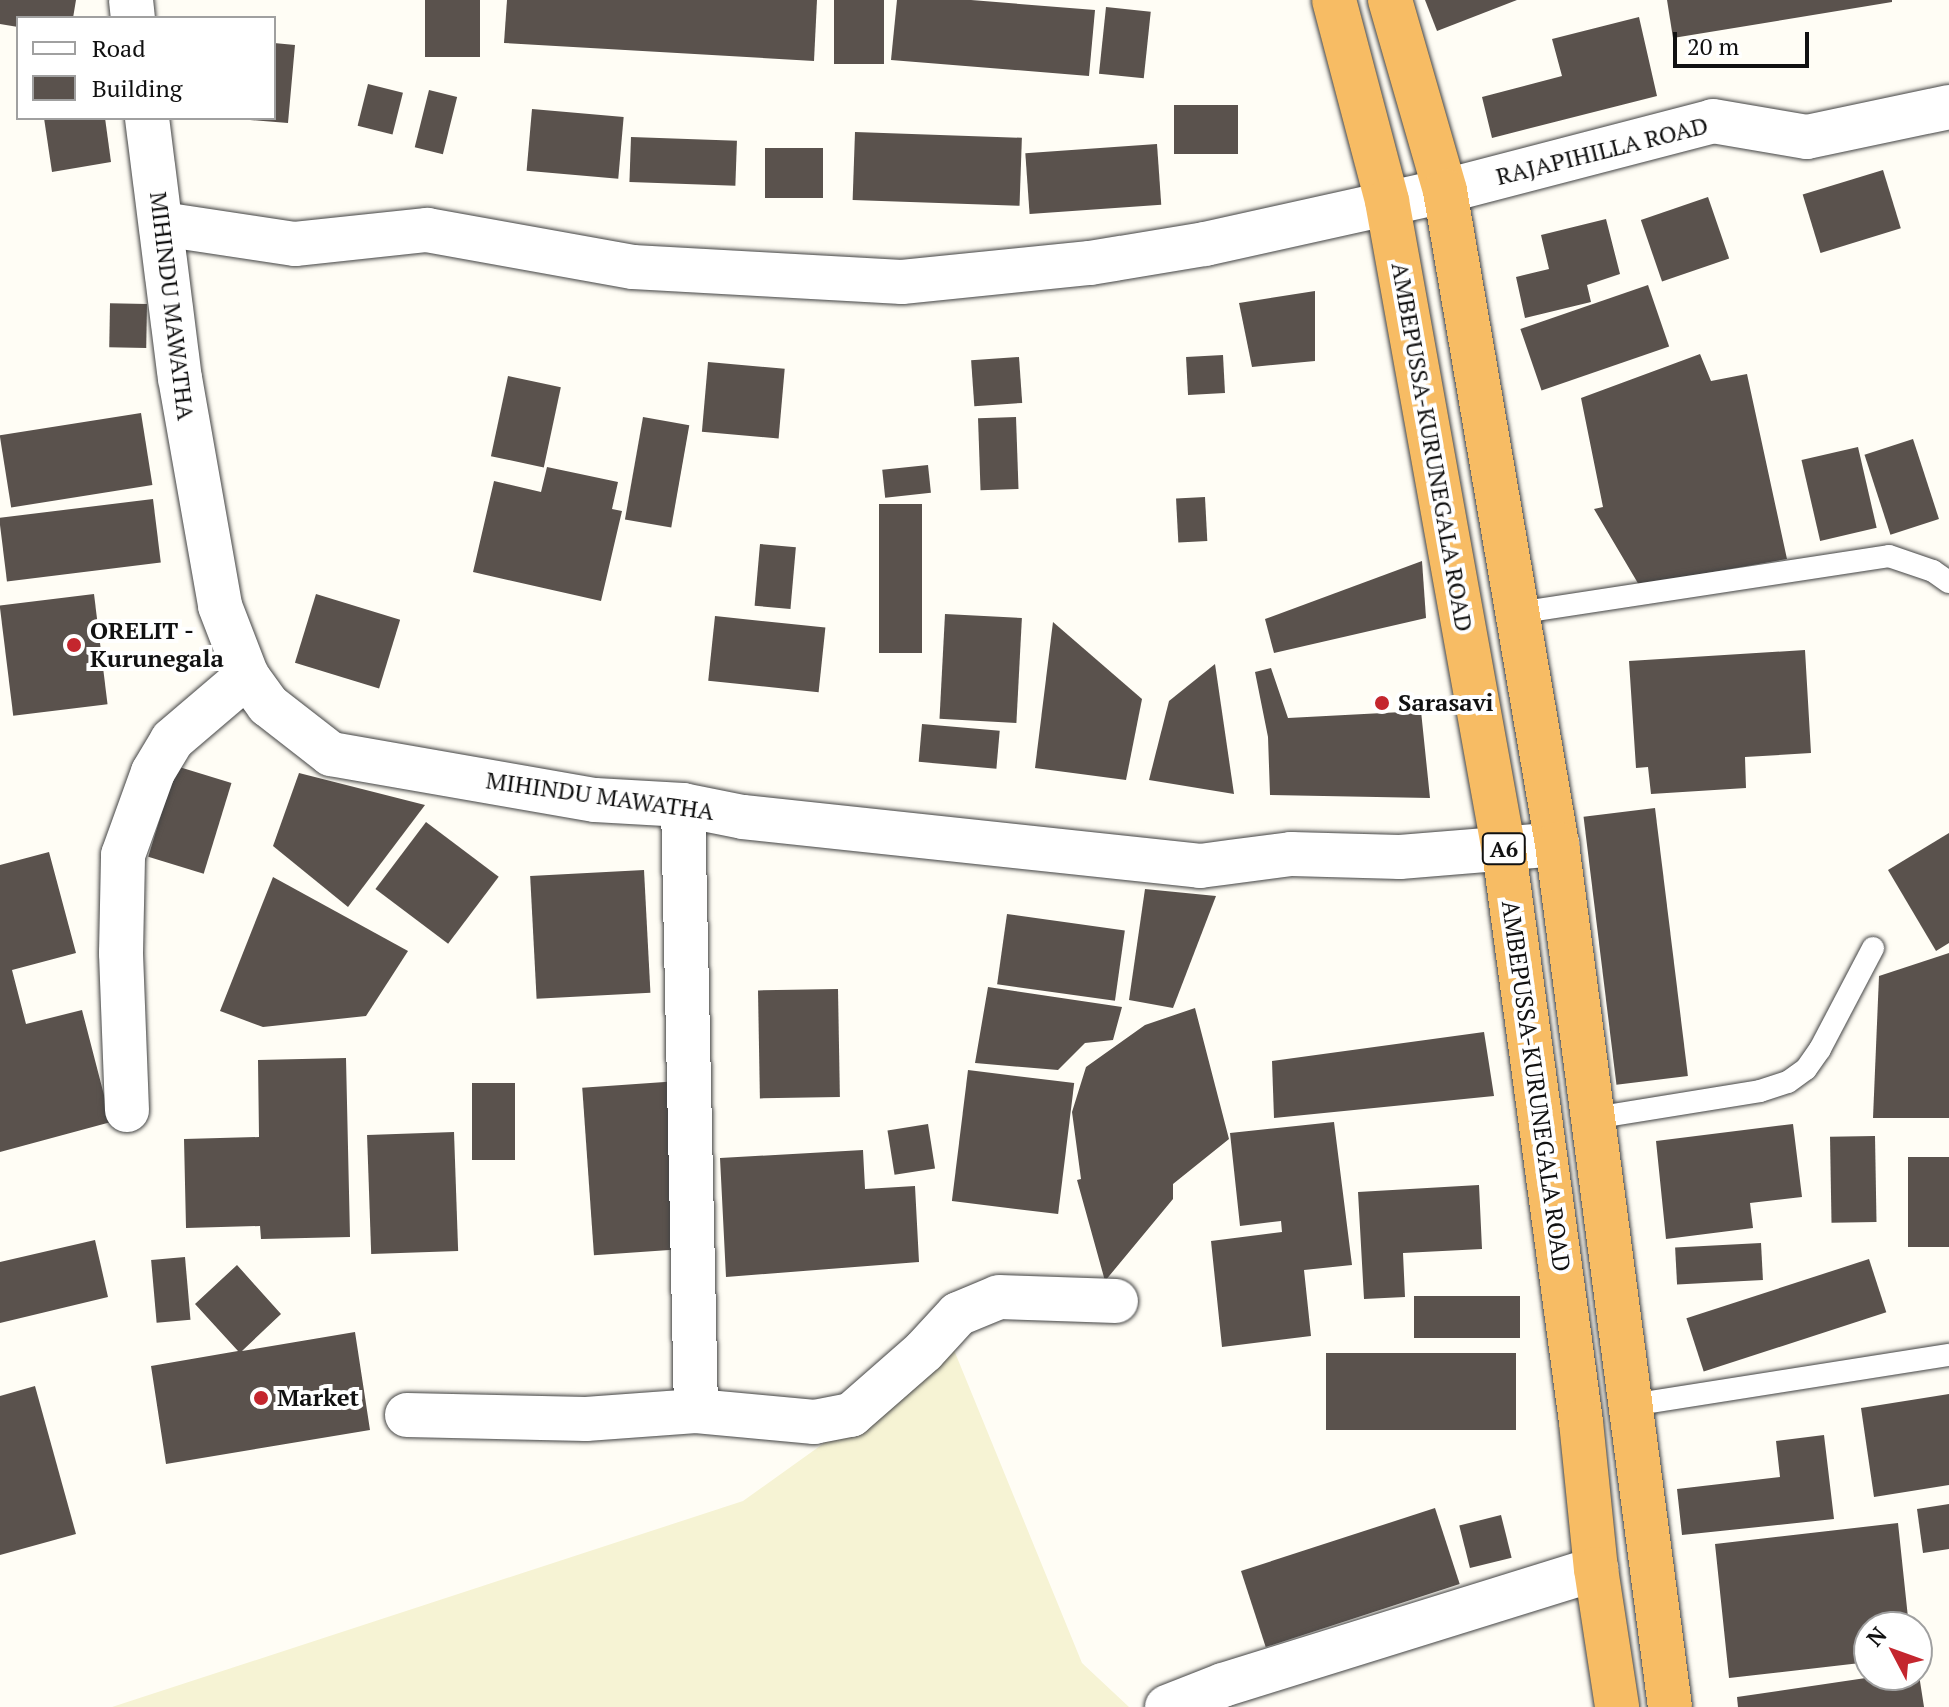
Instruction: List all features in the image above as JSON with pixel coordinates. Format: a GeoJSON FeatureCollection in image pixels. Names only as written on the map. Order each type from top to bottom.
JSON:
{"type":"FeatureCollection","features":[{"type":"Feature","properties":{"kind":"highway","name":"AMBEPUSSA-KURUNEGALA ROAD"},"geometry":{"type":"LineString","coordinates":[[1334,0],[1387,201],[1504,851],[1575,1375],[1596,1569],[1617,1707]]}},
{"type":"Feature","properties":{"kind":"highway","name":"A6"},"geometry":{"type":"LineString","coordinates":[[1390,0],[1445,191],[1557,844],[1670,1707]]}},
{"type":"Feature","properties":{"kind":"street","name":"RAJAPIHILLA ROAD"},"geometry":{"type":"LineString","coordinates":[[162,224],[295,244],[427,230],[633,267],[902,282],[1090,263],[1191,246],[1387,201],[1445,191],[1713,121],[1807,137],[1949,107]]}},
{"type":"Feature","properties":{"kind":"street","name":"MIHINDU MAWATHA"},"geometry":{"type":"LineString","coordinates":[[147,120],[180,378],[220,606],[247,676],[268,705],[331,754],[595,800],[683,805],[743,817],[1200,866],[1291,854],[1400,857],[1504,851],[1557,844]]}},
{"type":"Feature","properties":{"kind":"street"},"geometry":{"type":"LineString","coordinates":[[127,1110],[121,953],[123,855],[153,772],[172,740],[247,676]]}},
{"type":"Feature","properties":{"kind":"street"},"geometry":{"type":"LineString","coordinates":[[683,805],[696,1411]]}},
{"type":"Feature","properties":{"kind":"street"},"geometry":{"type":"LineString","coordinates":[[407,1415],[586,1419],[696,1411],[814,1422],[851,1415],[924,1351],[958,1314],[999,1297],[1116,1301]]}},
{"type":"Feature","properties":{"kind":"street"},"geometry":{"type":"LineString","coordinates":[[1167,1707],[1223,1685],[1596,1569]]}},
{"type":"Feature","properties":{"kind":"lane"},"geometry":{"type":"LineString","coordinates":[[1517,613],[1889,556],[1933,571],[1949,582]]}},
{"type":"Feature","properties":{"kind":"lane"},"geometry":{"type":"LineString","coordinates":[[1594,1118],[1760,1091],[1788,1082],[1806,1069],[1820,1049],[1873,948]]}},
{"type":"Feature","properties":{"kind":"lane"},"geometry":{"type":"LineString","coordinates":[[1632,1405],[1949,1355]]}},
{"type":"Feature","properties":{"kind":"shaded area"},"geometry":{"type":"Polygon","coordinates":[[[954,1350],[1082,1663],[1129,1707],[112,1707],[743,1501],[954,1350]]]}},
{"type":"Feature","properties":{"kind":"building"},"geometry":{"type":"Polygon","coordinates":[[[0,0],[76,0],[73,16],[16,16],[16,27],[0,24],[0,0]]]}},
{"type":"Feature","properties":{"kind":"building"},"geometry":{"type":"Polygon","coordinates":[[[425,0],[480,0],[480,57],[425,57],[425,0]]]}},
{"type":"Feature","properties":{"kind":"building"},"geometry":{"type":"Polygon","coordinates":[[[507,0],[817,0],[814,61],[504,43],[507,0]]]}},
{"type":"Feature","properties":{"kind":"building"},"geometry":{"type":"Polygon","coordinates":[[[834,0],[884,0],[884,64],[834,64],[834,0]]]}},
{"type":"Feature","properties":{"kind":"building"},"geometry":{"type":"Polygon","coordinates":[[[897,0],[971,0],[1095,10],[1089,76],[891,60],[897,0]]]}},
{"type":"Feature","properties":{"kind":"building"},"geometry":{"type":"Polygon","coordinates":[[[1425,0],[1517,0],[1437,31],[1425,0]]]}},
{"type":"Feature","properties":{"kind":"building"},"geometry":{"type":"Polygon","coordinates":[[[1667,0],[1892,0],[1892,2],[1673,38],[1667,0]]]}},
{"type":"Feature","properties":{"kind":"building"},"geometry":{"type":"Polygon","coordinates":[[[1106,7],[1151,12],[1144,78],[1099,74],[1106,7]]]}},
{"type":"Feature","properties":{"kind":"building"},"geometry":{"type":"Polygon","coordinates":[[[1639,17],[1657,96],[1492,138],[1482,97],[1562,76],[1552,39],[1639,17]]]}},
{"type":"Feature","properties":{"kind":"building"},"geometry":{"type":"Polygon","coordinates":[[[276,43],[295,45],[288,123],[250,120],[276,120],[276,43]]]}},
{"type":"Feature","properties":{"kind":"building"},"geometry":{"type":"Polygon","coordinates":[[[368,84],[403,93],[393,134],[358,126],[368,84]]]}},
{"type":"Feature","properties":{"kind":"building"},"geometry":{"type":"Polygon","coordinates":[[[429,90],[457,97],[443,154],[415,147],[429,90]]]}},
{"type":"Feature","properties":{"kind":"building"},"geometry":{"type":"Polygon","coordinates":[[[1174,105],[1238,105],[1238,154],[1174,154],[1174,105]]]}},
{"type":"Feature","properties":{"kind":"building"},"geometry":{"type":"Polygon","coordinates":[[[532,109],[624,117],[618,179],[527,171],[532,109]]]}},
{"type":"Feature","properties":{"kind":"building"},"geometry":{"type":"Polygon","coordinates":[[[44,120],[105,120],[111,162],[52,172],[44,120]]]}},
{"type":"Feature","properties":{"kind":"building"},"geometry":{"type":"Polygon","coordinates":[[[855,132],[1022,138],[1020,206],[853,200],[855,132]]]}},
{"type":"Feature","properties":{"kind":"building"},"geometry":{"type":"Polygon","coordinates":[[[631,137],[737,141],[735,186],[629,182],[631,137]]]}},
{"type":"Feature","properties":{"kind":"building"},"geometry":{"type":"Polygon","coordinates":[[[1157,144],[1161,205],[1030,214],[1025,153],[1157,144]]]}},
{"type":"Feature","properties":{"kind":"building"},"geometry":{"type":"Polygon","coordinates":[[[765,148],[823,148],[823,198],[765,198],[765,148]]]}},
{"type":"Feature","properties":{"kind":"building"},"geometry":{"type":"Polygon","coordinates":[[[1883,170],[1901,228],[1821,253],[1803,195],[1883,170]]]}},
{"type":"Feature","properties":{"kind":"building"},"geometry":{"type":"Polygon","coordinates":[[[1708,197],[1729,258],[1662,282],[1641,220],[1708,197]]]}},
{"type":"Feature","properties":{"kind":"building"},"geometry":{"type":"Polygon","coordinates":[[[1606,219],[1620,274],[1587,285],[1591,302],[1525,318],[1516,277],[1549,269],[1541,235],[1606,219]]]}},
{"type":"Feature","properties":{"kind":"building"},"geometry":{"type":"Polygon","coordinates":[[[1648,285],[1669,346],[1542,390],[1520,329],[1648,285]]]}},
{"type":"Feature","properties":{"kind":"building"},"geometry":{"type":"Polygon","coordinates":[[[1315,291],[1315,361],[1252,367],[1239,303],[1315,291]]]}},
{"type":"Feature","properties":{"kind":"building"},"geometry":{"type":"Polygon","coordinates":[[[110,303],[147,304],[146,348],[109,347],[110,303]]]}},
{"type":"Feature","properties":{"kind":"building"},"geometry":{"type":"Polygon","coordinates":[[[1700,354],[1711,381],[1747,374],[1787,559],[1639,585],[1594,509],[1603,507],[1581,398],[1700,354]]]}},
{"type":"Feature","properties":{"kind":"building"},"geometry":{"type":"Polygon","coordinates":[[[1223,355],[1225,393],[1188,395],[1186,357],[1223,355]]]}},
{"type":"Feature","properties":{"kind":"building"},"geometry":{"type":"Polygon","coordinates":[[[1019,357],[1022,403],[974,406],[971,360],[1019,357]]]}},
{"type":"Feature","properties":{"kind":"building"},"geometry":{"type":"Polygon","coordinates":[[[708,362],[785,369],[779,438],[702,432],[708,362]]]}},
{"type":"Feature","properties":{"kind":"building"},"geometry":{"type":"Polygon","coordinates":[[[508,376],[561,387],[544,467],[491,456],[508,376]]]}},
{"type":"Feature","properties":{"kind":"building"},"geometry":{"type":"Polygon","coordinates":[[[141,413],[152,485],[11,507],[0,435],[141,413]]]}},
{"type":"Feature","properties":{"kind":"building"},"geometry":{"type":"Polygon","coordinates":[[[643,417],[689,425],[671,528],[625,519],[643,417]]]}},
{"type":"Feature","properties":{"kind":"building"},"geometry":{"type":"Polygon","coordinates":[[[1016,417],[1019,489],[981,490],[978,418],[1016,417]]]}},
{"type":"Feature","properties":{"kind":"building"},"geometry":{"type":"Polygon","coordinates":[[[1913,439],[1939,519],[1890,535],[1864,455],[1913,439]]]}},
{"type":"Feature","properties":{"kind":"building"},"geometry":{"type":"Polygon","coordinates":[[[1858,447],[1877,528],[1820,541],[1801,460],[1858,447]]]}},
{"type":"Feature","properties":{"kind":"building"},"geometry":{"type":"Polygon","coordinates":[[[928,465],[931,493],[885,498],[882,470],[928,465]]]}},
{"type":"Feature","properties":{"kind":"building"},"geometry":{"type":"Polygon","coordinates":[[[547,467],[618,482],[612,509],[622,511],[601,601],[473,572],[494,481],[541,492],[547,467]]]}},
{"type":"Feature","properties":{"kind":"building"},"geometry":{"type":"Polygon","coordinates":[[[1205,497],[1207,541],[1178,542],[1176,499],[1205,497]]]}},
{"type":"Feature","properties":{"kind":"building"},"geometry":{"type":"Polygon","coordinates":[[[153,499],[161,563],[7,581],[0,518],[153,499]]]}},
{"type":"Feature","properties":{"kind":"building"},"geometry":{"type":"Polygon","coordinates":[[[879,504],[922,504],[922,653],[879,653],[879,504]]]}},
{"type":"Feature","properties":{"kind":"building"},"geometry":{"type":"Polygon","coordinates":[[[760,544],[796,547],[790,609],[755,606],[760,544]]]}},
{"type":"Feature","properties":{"kind":"building"},"geometry":{"type":"Polygon","coordinates":[[[1422,561],[1426,618],[1274,653],[1265,619],[1422,561]]]}},
{"type":"Feature","properties":{"kind":"building"},"geometry":{"type":"Polygon","coordinates":[[[94,594],[108,704],[13,716],[0,606],[94,594]]]}},
{"type":"Feature","properties":{"kind":"building"},"geometry":{"type":"Polygon","coordinates":[[[316,594],[400,620],[379,689],[295,663],[316,594]]]}},
{"type":"Feature","properties":{"kind":"building"},"geometry":{"type":"Polygon","coordinates":[[[945,614],[1022,618],[1016,723],[940,719],[945,614]]]}},
{"type":"Feature","properties":{"kind":"building"},"geometry":{"type":"Polygon","coordinates":[[[715,616],[825,628],[819,692],[708,681],[715,616]]]}},
{"type":"Feature","properties":{"kind":"building"},"geometry":{"type":"Polygon","coordinates":[[[1053,622],[1142,699],[1126,780],[1035,768],[1053,622]]]}},
{"type":"Feature","properties":{"kind":"building"},"geometry":{"type":"Polygon","coordinates":[[[1805,650],[1811,753],[1745,757],[1746,788],[1651,794],[1648,767],[1636,768],[1629,661],[1805,650]]]}},
{"type":"Feature","properties":{"kind":"building"},"geometry":{"type":"Polygon","coordinates":[[[1215,664],[1234,794],[1149,780],[1169,701],[1215,664]]]}},
{"type":"Feature","properties":{"kind":"building"},"geometry":{"type":"Polygon","coordinates":[[[1271,668],[1288,718],[1421,711],[1430,798],[1270,795],[1268,737],[1255,672],[1271,668]]]}},
{"type":"Feature","properties":{"kind":"building"},"geometry":{"type":"Polygon","coordinates":[[[922,724],[1000,731],[996,769],[919,762],[922,724]]]}},
{"type":"Feature","properties":{"kind":"building"},"geometry":{"type":"Polygon","coordinates":[[[176,766],[231,783],[204,874],[148,857],[176,766]]]}},
{"type":"Feature","properties":{"kind":"building"},"geometry":{"type":"Polygon","coordinates":[[[299,773],[425,805],[348,907],[273,846],[299,773]]]}},
{"type":"Feature","properties":{"kind":"building"},"geometry":{"type":"Polygon","coordinates":[[[1655,808],[1688,1076],[1616,1085],[1584,817],[1655,808]]]}},
{"type":"Feature","properties":{"kind":"building"},"geometry":{"type":"Polygon","coordinates":[[[426,822],[499,877],[448,944],[375,889],[426,822]]]}},
{"type":"Feature","properties":{"kind":"building"},"geometry":{"type":"Polygon","coordinates":[[[1949,833],[1949,943],[1936,951],[1888,870],[1949,833]]]}},
{"type":"Feature","properties":{"kind":"building"},"geometry":{"type":"Polygon","coordinates":[[[49,852],[76,953],[12,970],[26,1024],[82,1010],[111,1122],[0,1152],[0,865],[49,852]]]}},
{"type":"Feature","properties":{"kind":"building"},"geometry":{"type":"Polygon","coordinates":[[[644,870],[650,993],[537,999],[530,876],[644,870]]]}},
{"type":"Feature","properties":{"kind":"building"},"geometry":{"type":"Polygon","coordinates":[[[273,877],[408,951],[366,1016],[263,1027],[220,1011],[273,877]]]}},
{"type":"Feature","properties":{"kind":"building"},"geometry":{"type":"Polygon","coordinates":[[[1145,889],[1216,896],[1173,1008],[1129,1000],[1145,889]]]}},
{"type":"Feature","properties":{"kind":"building"},"geometry":{"type":"Polygon","coordinates":[[[1007,914],[1125,931],[1115,1001],[997,984],[1007,914]]]}},
{"type":"Feature","properties":{"kind":"building"},"geometry":{"type":"Polygon","coordinates":[[[1949,953],[1949,1118],[1873,1118],[1879,976],[1949,953]]]}},
{"type":"Feature","properties":{"kind":"building"},"geometry":{"type":"Polygon","coordinates":[[[988,987],[1122,1007],[1113,1040],[1085,1043],[1058,1070],[975,1063],[988,987]]]}},
{"type":"Feature","properties":{"kind":"building"},"geometry":{"type":"Polygon","coordinates":[[[838,989],[840,1097],[760,1098],[758,990],[838,989]]]}},
{"type":"Feature","properties":{"kind":"building"},"geometry":{"type":"Polygon","coordinates":[[[1195,1008],[1229,1139],[1173,1184],[1173,1199],[1105,1281],[1077,1180],[1081,1179],[1072,1112],[1086,1067],[1145,1025],[1195,1008]]]}},
{"type":"Feature","properties":{"kind":"building"},"geometry":{"type":"Polygon","coordinates":[[[1484,1032],[1494,1096],[1274,1118],[1272,1061],[1484,1032]]]}},
{"type":"Feature","properties":{"kind":"building"},"geometry":{"type":"Polygon","coordinates":[[[346,1058],[350,1237],[261,1239],[260,1226],[186,1228],[184,1139],[259,1137],[258,1060],[346,1058]]]}},
{"type":"Feature","properties":{"kind":"building"},"geometry":{"type":"Polygon","coordinates":[[[968,1070],[1074,1083],[1058,1214],[952,1201],[968,1070]]]}},
{"type":"Feature","properties":{"kind":"building"},"geometry":{"type":"Polygon","coordinates":[[[679,1081],[691,1249],[594,1255],[582,1088],[679,1081]]]}},
{"type":"Feature","properties":{"kind":"building"},"geometry":{"type":"Polygon","coordinates":[[[472,1083],[515,1083],[515,1160],[472,1160],[472,1083]]]}},
{"type":"Feature","properties":{"kind":"building"},"geometry":{"type":"Polygon","coordinates":[[[1334,1122],[1352,1265],[1304,1270],[1311,1336],[1222,1347],[1211,1241],[1282,1232],[1281,1221],[1240,1226],[1230,1133],[1334,1122]]]}},
{"type":"Feature","properties":{"kind":"building"},"geometry":{"type":"Polygon","coordinates":[[[928,1124],[935,1168],[895,1175],[888,1130],[928,1124]]]}},
{"type":"Feature","properties":{"kind":"building"},"geometry":{"type":"Polygon","coordinates":[[[1793,1124],[1802,1197],[1750,1203],[1753,1228],[1666,1239],[1656,1141],[1793,1124]]]}},
{"type":"Feature","properties":{"kind":"building"},"geometry":{"type":"Polygon","coordinates":[[[454,1132],[458,1251],[371,1254],[367,1135],[454,1132]]]}},
{"type":"Feature","properties":{"kind":"building"},"geometry":{"type":"Polygon","coordinates":[[[1875,1136],[1877,1222],[1832,1223],[1830,1137],[1875,1136]]]}},
{"type":"Feature","properties":{"kind":"building"},"geometry":{"type":"Polygon","coordinates":[[[863,1150],[865,1189],[915,1186],[919,1262],[726,1277],[720,1158],[863,1150]]]}},
{"type":"Feature","properties":{"kind":"building"},"geometry":{"type":"Polygon","coordinates":[[[1908,1157],[1949,1157],[1949,1247],[1908,1247],[1908,1157]]]}},
{"type":"Feature","properties":{"kind":"building"},"geometry":{"type":"Polygon","coordinates":[[[1479,1185],[1482,1249],[1403,1253],[1405,1297],[1364,1299],[1358,1192],[1479,1185]]]}},
{"type":"Feature","properties":{"kind":"building"},"geometry":{"type":"Polygon","coordinates":[[[95,1240],[108,1297],[0,1323],[0,1262],[95,1240]]]}},
{"type":"Feature","properties":{"kind":"building"},"geometry":{"type":"Polygon","coordinates":[[[1761,1243],[1763,1280],[1677,1284],[1675,1248],[1761,1243]]]}},
{"type":"Feature","properties":{"kind":"building"},"geometry":{"type":"Polygon","coordinates":[[[185,1257],[190,1320],[157,1323],[151,1260],[185,1257]]]}},
{"type":"Feature","properties":{"kind":"building"},"geometry":{"type":"Polygon","coordinates":[[[1869,1259],[1886,1312],[1704,1372],[1686,1318],[1869,1259]]]}},
{"type":"Feature","properties":{"kind":"building","name":"Market"},"geometry":{"type":"Polygon","coordinates":[[[237,1265],[281,1314],[242,1351],[355,1332],[370,1430],[166,1464],[151,1366],[238,1351],[195,1304],[237,1265]]]}},
{"type":"Feature","properties":{"kind":"building"},"geometry":{"type":"Polygon","coordinates":[[[1414,1296],[1520,1296],[1520,1338],[1414,1338],[1414,1296]]]}},
{"type":"Feature","properties":{"kind":"building"},"geometry":{"type":"Polygon","coordinates":[[[1326,1353],[1516,1353],[1516,1430],[1326,1430],[1326,1353]]]}},
{"type":"Feature","properties":{"kind":"building"},"geometry":{"type":"Polygon","coordinates":[[[35,1386],[76,1534],[0,1555],[0,1396],[35,1386]]]}},
{"type":"Feature","properties":{"kind":"building"},"geometry":{"type":"Polygon","coordinates":[[[1949,1394],[1949,1485],[1874,1497],[1861,1408],[1949,1394]]]}},
{"type":"Feature","properties":{"kind":"building"},"geometry":{"type":"Polygon","coordinates":[[[1824,1435],[1834,1519],[1682,1535],[1677,1489],[1780,1477],[1776,1441],[1824,1435]]]}},
{"type":"Feature","properties":{"kind":"building"},"geometry":{"type":"Polygon","coordinates":[[[1949,1504],[1949,1549],[1923,1553],[1917,1509],[1949,1504]]]}},
{"type":"Feature","properties":{"kind":"building"},"geometry":{"type":"Polygon","coordinates":[[[1435,1508],[1460,1584],[1266,1647],[1241,1571],[1435,1508]]]}},
{"type":"Feature","properties":{"kind":"building"},"geometry":{"type":"Polygon","coordinates":[[[1501,1515],[1512,1558],[1470,1568],[1459,1525],[1501,1515]]]}},
{"type":"Feature","properties":{"kind":"building"},"geometry":{"type":"Polygon","coordinates":[[[1898,1523],[1907,1611],[1853,1611],[1853,1664],[1729,1678],[1715,1544],[1898,1523]]]}},
{"type":"Feature","properties":{"kind":"building"},"geometry":{"type":"Polygon","coordinates":[[[1853,1680],[1853,1691],[1922,1691],[1924,1707],[1738,1707],[1737,1697],[1853,1680]]]}},
{"type":"Feature","properties":{"kind":"place","name":"ORELIT - Kurunegala"},"geometry":{"type":"Point","coordinates":[74,645]}},
{"type":"Feature","properties":{"kind":"place","name":"Sarasavi"},"geometry":{"type":"Point","coordinates":[1382,703]}},
{"type":"Feature","properties":{"kind":"place","name":"Market"},"geometry":{"type":"Point","coordinates":[261,1398]}}]}
